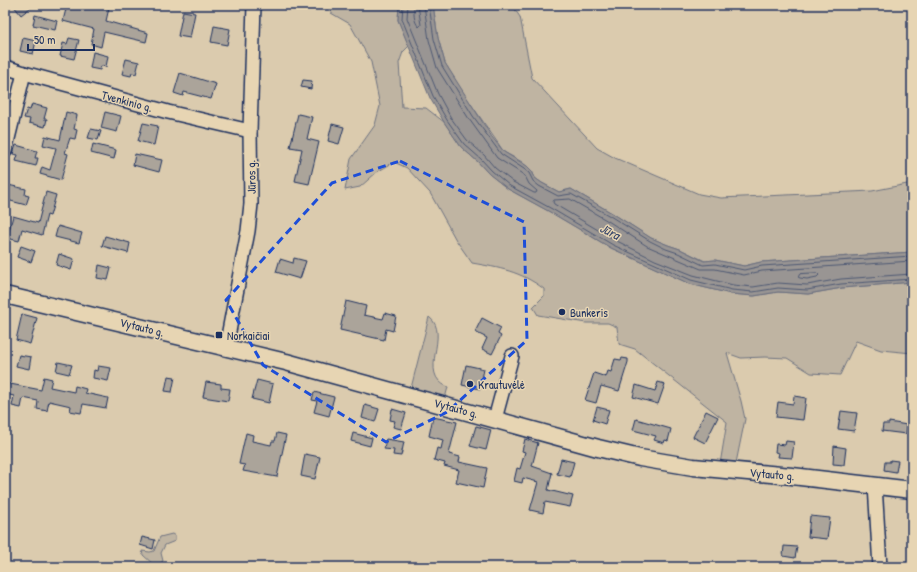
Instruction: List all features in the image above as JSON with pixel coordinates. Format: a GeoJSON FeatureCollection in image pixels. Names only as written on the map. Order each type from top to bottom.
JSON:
{"type":"FeatureCollection","features":[{"type":"Feature","properties":{"kind":"main road","name":"Vytauto g."},"geometry":{"type":"LineString","coordinates":[[5,295],[286,362],[640,458],[693,467],[792,476],[912,490]]}},
{"type":"Feature","properties":{"kind":"street","name":"Jūros g."},"geometry":{"type":"LineString","coordinates":[[226,347],[250,217],[250,131],[254,5]]}},
{"type":"Feature","properties":{"kind":"street","name":"Tvenkinio g."},"geometry":{"type":"LineString","coordinates":[[5,67],[165,111],[250,131]]}},
{"type":"Feature","properties":{"kind":"street"},"geometry":{"type":"LineString","coordinates":[[5,151],[24,73]]}},
{"type":"Feature","properties":{"kind":"street"},"geometry":{"type":"LineString","coordinates":[[495,419],[512,356]]}},
{"type":"Feature","properties":{"kind":"street"},"geometry":{"type":"LineString","coordinates":[[875,485],[880,567]]}},
{"type":"Feature","properties":{"kind":"highlighted area"},"geometry":{"type":"Polygon","coordinates":[[[400,161],[524,222],[527,340],[447,412],[386,442],[263,365],[226,300],[332,183],[400,161]]]}},
{"type":"Feature","properties":{"kind":"shaded area"},"geometry":{"type":"Polygon","coordinates":[[[329,5],[399,5],[398,20],[409,46],[403,52],[399,63],[402,107],[426,108],[444,122],[461,147],[489,174],[508,189],[611,248],[690,284],[731,294],[754,296],[778,292],[808,294],[842,288],[912,282],[912,353],[881,350],[856,341],[840,375],[811,373],[787,358],[741,358],[727,353],[745,419],[736,463],[719,470],[727,422],[635,349],[619,344],[617,327],[608,323],[586,323],[538,315],[533,307],[544,296],[544,289],[527,278],[510,271],[472,263],[456,240],[430,193],[407,168],[394,162],[377,172],[360,187],[345,190],[351,159],[375,125],[380,106],[371,62],[350,24],[331,13],[329,5]]]}},
{"type":"Feature","properties":{"kind":"shaded area"},"geometry":{"type":"Polygon","coordinates":[[[433,5],[512,5],[520,17],[532,78],[597,148],[615,158],[699,194],[721,198],[872,191],[912,183],[912,252],[761,262],[744,266],[715,260],[705,261],[680,249],[651,238],[571,189],[559,192],[535,178],[532,171],[522,162],[504,152],[460,88],[445,63],[438,38],[433,5]]]}},
{"type":"Feature","properties":{"kind":"shaded area"},"geometry":{"type":"Polygon","coordinates":[[[429,317],[435,324],[437,333],[434,364],[435,373],[439,381],[448,387],[444,402],[410,392],[429,317]]]}},
{"type":"Feature","properties":{"kind":"shaded area"},"geometry":{"type":"Polygon","coordinates":[[[172,534],[175,536],[175,541],[165,545],[161,553],[163,561],[154,565],[143,555],[142,551],[154,551],[160,537],[172,534]]]}},
{"type":"Feature","properties":{"kind":"water","name":"Jūra"},"geometry":{"type":"Polygon","coordinates":[[[399,5],[433,5],[438,38],[445,63],[492,137],[504,152],[527,166],[532,171],[535,178],[542,183],[559,192],[571,189],[651,238],[680,249],[704,261],[715,260],[744,266],[761,262],[912,252],[912,282],[842,288],[808,294],[778,292],[754,296],[731,294],[690,284],[611,248],[508,189],[489,174],[461,147],[430,98],[398,20],[399,5]]]}},
{"type":"Feature","properties":{"kind":"building"},"geometry":{"type":"Polygon","coordinates":[[[13,5],[34,5],[21,15],[13,5]]]}},
{"type":"Feature","properties":{"kind":"building"},"geometry":{"type":"Polygon","coordinates":[[[67,5],[96,5],[109,8],[106,21],[148,33],[146,42],[104,32],[101,47],[91,44],[94,29],[63,21],[67,5]]]}},
{"type":"Feature","properties":{"kind":"building"},"geometry":{"type":"Polygon","coordinates":[[[183,11],[195,13],[190,38],[178,36],[183,11]]]}},
{"type":"Feature","properties":{"kind":"building"},"geometry":{"type":"Polygon","coordinates":[[[35,15],[57,21],[55,30],[33,25],[35,15]]]}},
{"type":"Feature","properties":{"kind":"building"},"geometry":{"type":"Polygon","coordinates":[[[214,26],[230,29],[227,45],[211,42],[214,26]]]}},
{"type":"Feature","properties":{"kind":"building"},"geometry":{"type":"Polygon","coordinates":[[[23,38],[36,41],[33,54],[20,51],[23,38]]]}},
{"type":"Feature","properties":{"kind":"building"},"geometry":{"type":"Polygon","coordinates":[[[69,38],[79,40],[74,59],[60,56],[63,43],[67,44],[69,38]]]}},
{"type":"Feature","properties":{"kind":"building"},"geometry":{"type":"Polygon","coordinates":[[[93,52],[108,56],[106,67],[101,66],[100,70],[90,68],[93,52]]]}},
{"type":"Feature","properties":{"kind":"building"},"geometry":{"type":"Polygon","coordinates":[[[126,59],[139,62],[136,74],[132,73],[131,76],[122,74],[126,59]]]}},
{"type":"Feature","properties":{"kind":"building"},"geometry":{"type":"Polygon","coordinates":[[[180,73],[216,84],[211,99],[184,92],[183,96],[174,93],[180,73]]]}},
{"type":"Feature","properties":{"kind":"building"},"geometry":{"type":"Polygon","coordinates":[[[303,80],[312,81],[311,89],[301,87],[303,80]]]}},
{"type":"Feature","properties":{"kind":"building"},"geometry":{"type":"Polygon","coordinates":[[[32,104],[47,108],[44,119],[47,119],[45,127],[29,123],[30,119],[24,118],[27,109],[30,110],[32,104]]]}},
{"type":"Feature","properties":{"kind":"building"},"geometry":{"type":"Polygon","coordinates":[[[66,112],[77,115],[74,129],[77,130],[75,139],[70,138],[65,153],[68,154],[61,180],[40,174],[42,167],[50,170],[56,148],[43,145],[45,136],[60,140],[66,112]]]}},
{"type":"Feature","properties":{"kind":"building"},"geometry":{"type":"Polygon","coordinates":[[[105,112],[121,116],[117,132],[101,128],[105,112]]]}},
{"type":"Feature","properties":{"kind":"building"},"geometry":{"type":"Polygon","coordinates":[[[298,114],[312,117],[307,139],[319,142],[309,184],[295,181],[302,149],[290,147],[298,114]]]}},
{"type":"Feature","properties":{"kind":"building"},"geometry":{"type":"Polygon","coordinates":[[[143,123],[158,126],[154,145],[138,141],[143,123]]]}},
{"type":"Feature","properties":{"kind":"building"},"geometry":{"type":"Polygon","coordinates":[[[332,124],[344,127],[339,144],[328,141],[332,124]]]}},
{"type":"Feature","properties":{"kind":"building"},"geometry":{"type":"Polygon","coordinates":[[[91,129],[101,131],[98,140],[88,138],[91,129]]]}},
{"type":"Feature","properties":{"kind":"building"},"geometry":{"type":"Polygon","coordinates":[[[93,144],[116,150],[114,159],[91,153],[93,144]]]}},
{"type":"Feature","properties":{"kind":"building"},"geometry":{"type":"Polygon","coordinates":[[[16,145],[37,151],[35,158],[38,158],[36,166],[16,161],[18,155],[13,154],[16,145]]]}},
{"type":"Feature","properties":{"kind":"building"},"geometry":{"type":"Polygon","coordinates":[[[135,154],[162,160],[159,172],[133,165],[135,154]]]}},
{"type":"Feature","properties":{"kind":"building"},"geometry":{"type":"Polygon","coordinates":[[[8,185],[26,189],[25,195],[29,196],[26,205],[7,200],[8,194],[6,194],[8,185]]]}},
{"type":"Feature","properties":{"kind":"building"},"geometry":{"type":"Polygon","coordinates":[[[46,192],[56,195],[50,216],[47,215],[42,235],[22,229],[19,241],[7,238],[13,216],[38,223],[46,192]]]}},
{"type":"Feature","properties":{"kind":"building"},"geometry":{"type":"Polygon","coordinates":[[[58,226],[82,233],[79,243],[55,237],[58,226]]]}},
{"type":"Feature","properties":{"kind":"building"},"geometry":{"type":"Polygon","coordinates":[[[105,236],[130,243],[128,253],[102,246],[105,236]]]}},
{"type":"Feature","properties":{"kind":"building"},"geometry":{"type":"Polygon","coordinates":[[[21,246],[35,251],[31,262],[17,257],[21,246]]]}},
{"type":"Feature","properties":{"kind":"building"},"geometry":{"type":"Polygon","coordinates":[[[59,254],[74,259],[71,270],[56,265],[59,254]]]}},
{"type":"Feature","properties":{"kind":"building"},"geometry":{"type":"Polygon","coordinates":[[[294,258],[306,261],[300,279],[276,272],[280,259],[293,263],[294,258]]]}},
{"type":"Feature","properties":{"kind":"building"},"geometry":{"type":"Polygon","coordinates":[[[99,265],[111,268],[108,280],[97,278],[99,265]]]}},
{"type":"Feature","properties":{"kind":"building"},"geometry":{"type":"Polygon","coordinates":[[[346,301],[366,306],[364,315],[383,319],[385,313],[396,316],[393,331],[386,329],[384,340],[340,330],[346,301]]]}},
{"type":"Feature","properties":{"kind":"building"},"geometry":{"type":"Polygon","coordinates":[[[22,314],[37,318],[30,344],[16,340],[22,314]]]}},
{"type":"Feature","properties":{"kind":"building"},"geometry":{"type":"Polygon","coordinates":[[[482,318],[501,328],[498,334],[501,336],[492,354],[482,349],[487,338],[475,332],[482,318]]]}},
{"type":"Feature","properties":{"kind":"building"},"geometry":{"type":"Polygon","coordinates":[[[19,355],[31,357],[29,369],[16,366],[19,355]]]}},
{"type":"Feature","properties":{"kind":"building"},"geometry":{"type":"Polygon","coordinates":[[[622,358],[628,359],[628,362],[619,391],[601,386],[596,403],[585,400],[594,373],[606,377],[608,371],[611,372],[615,359],[621,360],[622,358]]]}},
{"type":"Feature","properties":{"kind":"building"},"geometry":{"type":"Polygon","coordinates":[[[58,362],[72,365],[69,374],[56,371],[58,362]]]}},
{"type":"Feature","properties":{"kind":"building"},"geometry":{"type":"Polygon","coordinates":[[[466,365],[484,369],[480,389],[462,385],[466,365]]]}},
{"type":"Feature","properties":{"kind":"building"},"geometry":{"type":"Polygon","coordinates":[[[98,366],[111,368],[108,381],[93,378],[94,370],[97,371],[98,366]]]}},
{"type":"Feature","properties":{"kind":"building"},"geometry":{"type":"Polygon","coordinates":[[[168,376],[175,377],[172,392],[165,391],[168,376]]]}},
{"type":"Feature","properties":{"kind":"building"},"geometry":{"type":"Polygon","coordinates":[[[44,377],[52,379],[50,387],[74,392],[75,386],[86,389],[85,393],[108,398],[106,408],[83,404],[81,413],[70,411],[71,406],[49,401],[47,411],[37,409],[38,401],[23,398],[21,408],[12,406],[14,396],[5,394],[5,383],[41,390],[44,377]]]}},
{"type":"Feature","properties":{"kind":"building"},"geometry":{"type":"Polygon","coordinates":[[[257,380],[273,384],[269,403],[252,399],[257,380]]]}},
{"type":"Feature","properties":{"kind":"building"},"geometry":{"type":"Polygon","coordinates":[[[206,382],[221,384],[221,388],[230,389],[228,401],[203,397],[206,382]]]}},
{"type":"Feature","properties":{"kind":"building"},"geometry":{"type":"Polygon","coordinates":[[[658,382],[665,384],[658,404],[633,397],[636,385],[655,391],[658,382]]]}},
{"type":"Feature","properties":{"kind":"building"},"geometry":{"type":"Polygon","coordinates":[[[314,392],[334,397],[329,416],[314,412],[317,401],[312,400],[314,392]]]}},
{"type":"Feature","properties":{"kind":"building"},"geometry":{"type":"Polygon","coordinates":[[[794,396],[806,398],[803,420],[776,417],[778,402],[793,404],[794,396]]]}},
{"type":"Feature","properties":{"kind":"building"},"geometry":{"type":"Polygon","coordinates":[[[365,405],[379,409],[375,422],[362,418],[365,405]]]}},
{"type":"Feature","properties":{"kind":"building"},"geometry":{"type":"Polygon","coordinates":[[[597,407],[609,410],[605,424],[593,420],[597,407]]]}},
{"type":"Feature","properties":{"kind":"building"},"geometry":{"type":"Polygon","coordinates":[[[392,409],[406,413],[401,429],[393,427],[395,421],[390,420],[392,409]]]}},
{"type":"Feature","properties":{"kind":"building"},"geometry":{"type":"Polygon","coordinates":[[[706,411],[718,417],[705,443],[693,437],[706,411]]]}},
{"type":"Feature","properties":{"kind":"building"},"geometry":{"type":"Polygon","coordinates":[[[841,411],[857,413],[854,431],[838,429],[841,411]]]}},
{"type":"Feature","properties":{"kind":"building"},"geometry":{"type":"Polygon","coordinates":[[[433,417],[457,422],[449,454],[460,457],[459,462],[487,468],[483,488],[456,482],[459,470],[444,466],[445,463],[434,460],[437,448],[441,449],[443,440],[429,436],[433,417]]]}},
{"type":"Feature","properties":{"kind":"building"},"geometry":{"type":"Polygon","coordinates":[[[636,419],[671,429],[668,441],[665,440],[664,443],[654,440],[656,436],[633,430],[636,419]]]}},
{"type":"Feature","properties":{"kind":"building"},"geometry":{"type":"Polygon","coordinates":[[[889,422],[907,425],[906,434],[882,431],[883,424],[889,424],[889,422]]]}},
{"type":"Feature","properties":{"kind":"building"},"geometry":{"type":"Polygon","coordinates":[[[476,426],[491,430],[486,450],[470,446],[476,426]]]}},
{"type":"Feature","properties":{"kind":"building"},"geometry":{"type":"Polygon","coordinates":[[[246,433],[253,435],[252,441],[271,445],[272,441],[275,441],[277,433],[286,435],[277,477],[243,471],[245,465],[239,464],[246,433]]]}},
{"type":"Feature","properties":{"kind":"building"},"geometry":{"type":"Polygon","coordinates":[[[353,433],[372,438],[370,446],[351,441],[353,433]]]}},
{"type":"Feature","properties":{"kind":"building"},"geometry":{"type":"Polygon","coordinates":[[[386,439],[404,442],[401,456],[393,455],[394,450],[384,449],[386,439]]]}},
{"type":"Feature","properties":{"kind":"building"},"geometry":{"type":"Polygon","coordinates":[[[525,439],[538,443],[532,466],[552,473],[548,490],[573,496],[570,507],[545,502],[543,513],[530,510],[538,482],[523,478],[522,483],[514,481],[517,468],[520,469],[525,452],[522,451],[525,439]]]}},
{"type":"Feature","properties":{"kind":"building"},"geometry":{"type":"Polygon","coordinates":[[[786,441],[794,442],[792,458],[778,457],[779,453],[775,452],[776,444],[785,445],[786,441]]]}},
{"type":"Feature","properties":{"kind":"building"},"geometry":{"type":"Polygon","coordinates":[[[834,446],[846,448],[844,465],[833,464],[834,446]]]}},
{"type":"Feature","properties":{"kind":"building"},"geometry":{"type":"Polygon","coordinates":[[[305,454],[320,457],[315,479],[301,476],[305,454]]]}},
{"type":"Feature","properties":{"kind":"building"},"geometry":{"type":"Polygon","coordinates":[[[561,459],[574,462],[570,477],[557,474],[561,459]]]}},
{"type":"Feature","properties":{"kind":"building"},"geometry":{"type":"Polygon","coordinates":[[[890,460],[898,461],[896,472],[884,470],[885,462],[890,462],[890,460]]]}},
{"type":"Feature","properties":{"kind":"building"},"geometry":{"type":"Polygon","coordinates":[[[810,516],[830,518],[827,539],[808,537],[810,516]]]}},
{"type":"Feature","properties":{"kind":"building"},"geometry":{"type":"Polygon","coordinates":[[[142,537],[155,540],[153,549],[140,545],[142,537]]]}},
{"type":"Feature","properties":{"kind":"building"},"geometry":{"type":"Polygon","coordinates":[[[784,546],[797,547],[795,558],[783,556],[784,546]]]}},
{"type":"Feature","properties":{"kind":"place","name":"Bunkeris"},"geometry":{"type":"Point","coordinates":[562,312]}},
{"type":"Feature","properties":{"kind":"place","name":"Norkaičiai"},"geometry":{"type":"Point","coordinates":[219,335]}},
{"type":"Feature","properties":{"kind":"place","name":"Krautuvėlė"},"geometry":{"type":"Point","coordinates":[470,384]}}]}
